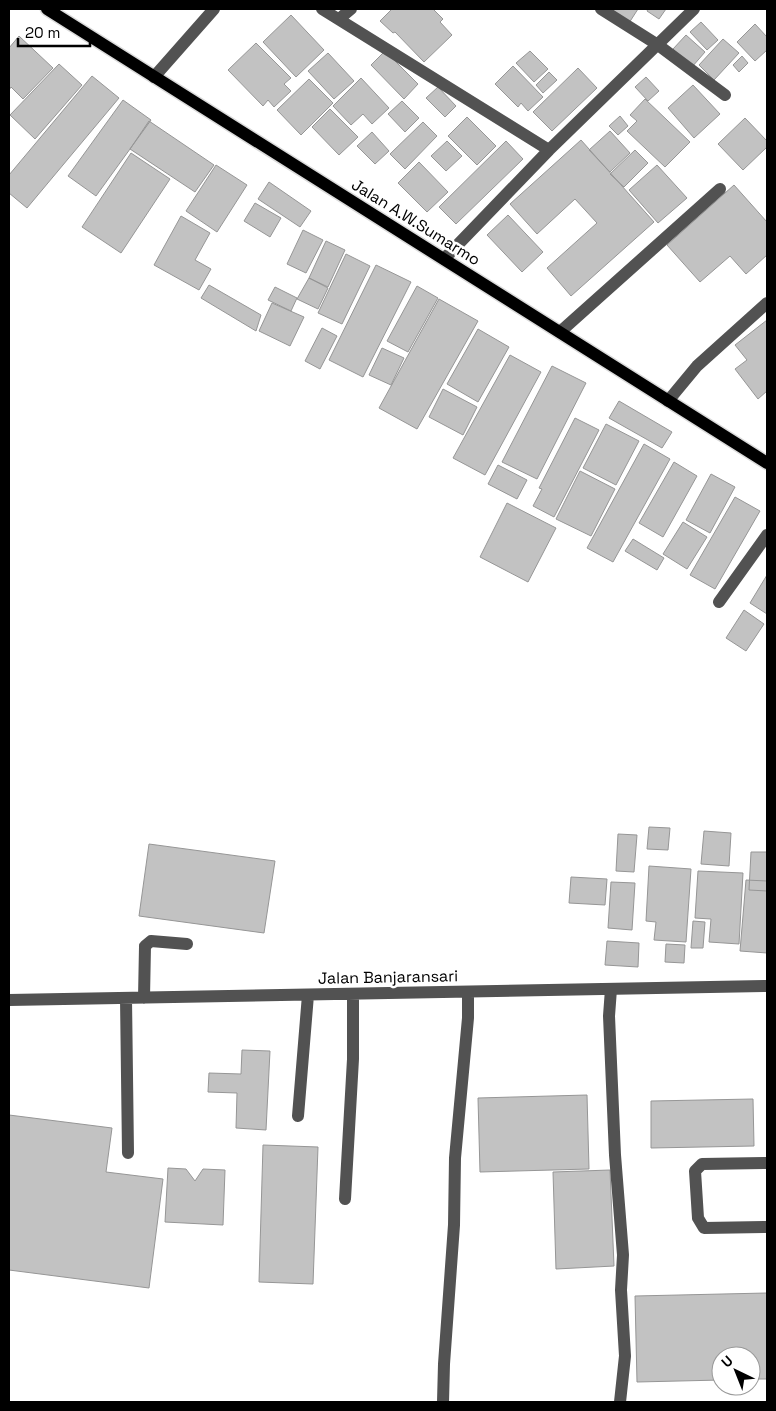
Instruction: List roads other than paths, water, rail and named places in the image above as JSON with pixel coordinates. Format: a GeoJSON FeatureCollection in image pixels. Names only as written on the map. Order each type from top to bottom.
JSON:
{"type":"FeatureCollection","features":[{"type":"Feature","properties":{"kind":"main road","name":"Jalan A.W.Sumarmo"},"geometry":{"type":"LineString","coordinates":[[47,9],[767,463]]}},
{"type":"Feature","properties":{"kind":"street"},"geometry":{"type":"LineString","coordinates":[[154,77],[214,9]]}},
{"type":"Feature","properties":{"kind":"street"},"geometry":{"type":"LineString","coordinates":[[322,9],[550,150]]}},
{"type":"Feature","properties":{"kind":"street"},"geometry":{"type":"LineString","coordinates":[[339,19],[351,9]]}},
{"type":"Feature","properties":{"kind":"street"},"geometry":{"type":"LineString","coordinates":[[601,9],[658,45],[725,95]]}},
{"type":"Feature","properties":{"kind":"street"},"geometry":{"type":"LineString","coordinates":[[444,259],[550,150],[694,9]]}},
{"type":"Feature","properties":{"kind":"street"},"geometry":{"type":"LineString","coordinates":[[560,332],[720,189]]}},
{"type":"Feature","properties":{"kind":"street"},"geometry":{"type":"LineString","coordinates":[[668,401],[697,366],[767,303]]}},
{"type":"Feature","properties":{"kind":"street"},"geometry":{"type":"LineString","coordinates":[[719,602],[767,535]]}},
{"type":"Feature","properties":{"kind":"street"},"geometry":{"type":"LineString","coordinates":[[144,998],[145,946],[151,941],[186,944]]}},
{"type":"Feature","properties":{"kind":"street","name":"Jalan Banjaransari"},"geometry":{"type":"LineString","coordinates":[[9,1000],[767,986]]}},
{"type":"Feature","properties":{"kind":"street"},"geometry":{"type":"LineString","coordinates":[[611,989],[609,1016],[615,1155],[623,1255],[621,1290],[625,1356],[620,1402]]}},
{"type":"Feature","properties":{"kind":"street"},"geometry":{"type":"LineString","coordinates":[[443,1402],[454,1225],[456,1158],[468,1018],[468,992]]}},
{"type":"Feature","properties":{"kind":"street"},"geometry":{"type":"LineString","coordinates":[[344,1199],[353,1059],[354,994]]}},
{"type":"Feature","properties":{"kind":"street"},"geometry":{"type":"LineString","coordinates":[[298,1116],[308,995]]}},
{"type":"Feature","properties":{"kind":"street"},"geometry":{"type":"LineString","coordinates":[[126,998],[128,1153]]}},
{"type":"Feature","properties":{"kind":"street"},"geometry":{"type":"LineString","coordinates":[[767,1162],[702,1164],[695,1171],[698,1218],[704,1228],[767,1227]]}}]}
